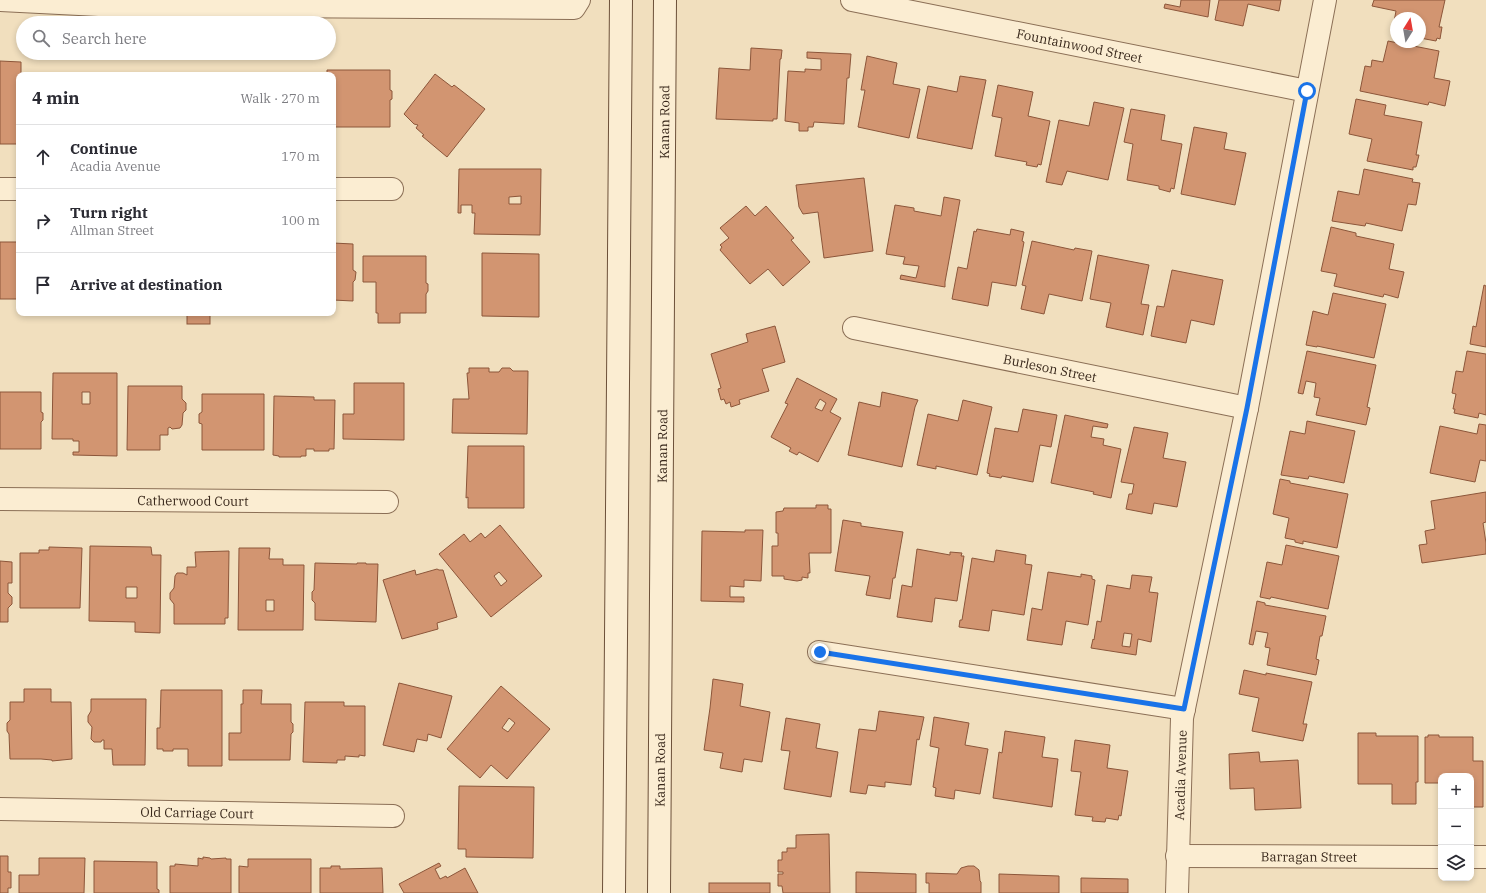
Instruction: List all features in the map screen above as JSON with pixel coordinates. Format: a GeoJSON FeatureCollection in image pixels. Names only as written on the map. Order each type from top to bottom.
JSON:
{"type":"FeatureCollection","features":[{"type":"Feature","properties":{"kind":"street"},"geometry":{"type":"LineString","coordinates":[[0,0],[99,3],[574,8],[580,0]]}},
{"type":"Feature","properties":{"kind":"street"},"geometry":{"type":"LineString","coordinates":[[614,893],[621,0]]}},
{"type":"Feature","properties":{"kind":"street","name":"Kanan Road"},"geometry":{"type":"LineString","coordinates":[[659,893],[665,0]]}},
{"type":"Feature","properties":{"kind":"street","name":"Fountainwood Street"},"geometry":{"type":"LineString","coordinates":[[852,0],[1307,91]]}},
{"type":"Feature","properties":{"kind":"street","name":"Acadia Avenue"},"geometry":{"type":"LineString","coordinates":[[1177,893],[1182,718],[1247,408],[1325,0]]}},
{"type":"Feature","properties":{"kind":"street"},"geometry":{"type":"LineString","coordinates":[[336,189],[392,189]]}},
{"type":"Feature","properties":{"kind":"street"},"geometry":{"type":"LineString","coordinates":[[0,190],[16,190]]}},
{"type":"Feature","properties":{"kind":"street","name":"Burleson Street"},"geometry":{"type":"LineString","coordinates":[[854,328],[1247,408]]}},
{"type":"Feature","properties":{"kind":"street","name":"Catherwood Court"},"geometry":{"type":"LineString","coordinates":[[0,500],[387,502]]}},
{"type":"Feature","properties":{"kind":"street"},"geometry":{"type":"LineString","coordinates":[[820,652],[1184,709]]}},
{"type":"Feature","properties":{"kind":"street","name":"Old Carriage Court"},"geometry":{"type":"LineString","coordinates":[[0,809],[393,816]]}},
{"type":"Feature","properties":{"kind":"street","name":"Barragan Street"},"geometry":{"type":"LineString","coordinates":[[1177,856],[1438,857]]}},
{"type":"Feature","properties":{"kind":"street"},"geometry":{"type":"LineString","coordinates":[[1474,857],[1486,857]]}},
{"type":"Feature","properties":{"kind":"building"},"geometry":{"type":"Polygon","coordinates":[[[1181,0],[1210,0],[1208,17],[1164,8],[1165,4],[1180,7],[1181,0]]]}},
{"type":"Feature","properties":{"kind":"building"},"geometry":{"type":"Polygon","coordinates":[[[1219,0],[1281,0],[1279,11],[1248,4],[1243,26],[1215,20],[1219,0]]]}},
{"type":"Feature","properties":{"kind":"building"},"geometry":{"type":"Polygon","coordinates":[[[1374,0],[1445,0],[1439,27],[1442,27],[1440,39],[1437,38],[1436,41],[1426,39],[1426,12],[1396,12],[1372,6],[1374,0]]]}},
{"type":"Feature","properties":{"kind":"building"},"geometry":{"type":"Polygon","coordinates":[[[1388,41],[1390,41],[1390,48],[1424,48],[1439,51],[1434,78],[1450,81],[1445,106],[1429,102],[1428,105],[1360,91],[1365,66],[1371,67],[1372,60],[1383,62],[1388,41]]]}},
{"type":"Feature","properties":{"kind":"building"},"geometry":{"type":"Polygon","coordinates":[[[751,48],[782,50],[780,59],[777,119],[773,119],[773,121],[716,119],[719,68],[750,70],[751,48]]]}},
{"type":"Feature","properties":{"kind":"building"},"geometry":{"type":"Polygon","coordinates":[[[807,52],[851,54],[849,78],[847,78],[844,124],[814,122],[813,127],[808,127],[808,131],[799,131],[799,123],[785,121],[788,71],[805,72],[805,69],[821,70],[821,59],[807,58],[807,52]]]}},
{"type":"Feature","properties":{"kind":"building"},"geometry":{"type":"Polygon","coordinates":[[[867,56],[897,63],[893,84],[920,89],[909,138],[858,127],[865,90],[861,90],[867,56]]]}},
{"type":"Feature","properties":{"kind":"building"},"geometry":{"type":"Polygon","coordinates":[[[0,61],[21,62],[21,72],[16,72],[16,144],[0,144],[0,61]]]}},
{"type":"Feature","properties":{"kind":"building"},"geometry":{"type":"Polygon","coordinates":[[[327,70],[390,70],[390,90],[392,91],[392,99],[390,100],[390,127],[336,127],[336,72],[327,72],[327,70]]]}},
{"type":"Feature","properties":{"kind":"building"},"geometry":{"type":"Polygon","coordinates":[[[435,74],[452,87],[454,85],[485,109],[447,157],[422,136],[424,135],[416,128],[418,125],[414,124],[404,114],[435,74]]]}},
{"type":"Feature","properties":{"kind":"building"},"geometry":{"type":"Polygon","coordinates":[[[960,76],[986,80],[972,149],[917,138],[928,86],[957,92],[960,76]]]}},
{"type":"Feature","properties":{"kind":"building"},"geometry":{"type":"Polygon","coordinates":[[[998,85],[1033,92],[1028,116],[1050,121],[1041,165],[1038,164],[1037,167],[1026,165],[1027,162],[995,156],[1002,118],[992,116],[998,85]]]}},
{"type":"Feature","properties":{"kind":"building"},"geometry":{"type":"Polygon","coordinates":[[[1356,99],[1386,105],[1384,115],[1422,122],[1416,155],[1419,155],[1416,167],[1413,167],[1413,170],[1367,161],[1372,139],[1349,134],[1356,99]]]}},
{"type":"Feature","properties":{"kind":"building"},"geometry":{"type":"Polygon","coordinates":[[[1094,102],[1124,108],[1108,180],[1067,171],[1062,185],[1046,182],[1059,120],[1089,126],[1094,102]]]}},
{"type":"Feature","properties":{"kind":"building"},"geometry":{"type":"Polygon","coordinates":[[[1131,109],[1165,115],[1161,140],[1182,144],[1174,189],[1171,188],[1170,192],[1159,189],[1159,186],[1127,180],[1133,144],[1124,142],[1131,109]]]}},
{"type":"Feature","properties":{"kind":"building"},"geometry":{"type":"Polygon","coordinates":[[[1194,127],[1227,133],[1224,149],[1246,153],[1235,205],[1181,194],[1194,127]]]}},
{"type":"Feature","properties":{"kind":"building"},"geometry":{"type":"Polygon","coordinates":[[[459,169],[541,169],[540,235],[474,234],[475,213],[472,213],[472,205],[461,205],[461,213],[458,213],[459,169]],[[521,196],[509,197],[509,204],[521,204],[521,196]]]}},
{"type":"Feature","properties":{"kind":"building"},"geometry":{"type":"Polygon","coordinates":[[[1364,169],[1413,179],[1412,182],[1420,183],[1416,205],[1408,204],[1402,231],[1366,223],[1365,226],[1332,221],[1338,191],[1359,195],[1364,169]]]}},
{"type":"Feature","properties":{"kind":"building"},"geometry":{"type":"Polygon","coordinates":[[[864,178],[873,251],[824,258],[818,212],[803,214],[799,207],[796,185],[864,178]]]}},
{"type":"Feature","properties":{"kind":"building"},"geometry":{"type":"Polygon","coordinates":[[[944,197],[960,200],[945,287],[900,279],[901,275],[916,278],[919,266],[903,264],[905,257],[886,254],[895,205],[914,208],[914,211],[941,216],[944,197]]]}},
{"type":"Feature","properties":{"kind":"building"},"geometry":{"type":"Polygon","coordinates":[[[746,206],[755,216],[766,206],[794,238],[791,240],[810,262],[783,286],[768,269],[750,284],[720,250],[722,247],[720,245],[729,238],[720,228],[746,206]]]}},
{"type":"Feature","properties":{"kind":"building"},"geometry":{"type":"Polygon","coordinates":[[[1331,227],[1356,233],[1356,236],[1394,244],[1389,269],[1404,272],[1398,298],[1384,294],[1383,297],[1334,286],[1337,274],[1321,271],[1331,227]]]}},
{"type":"Feature","properties":{"kind":"building"},"geometry":{"type":"Polygon","coordinates":[[[977,229],[1010,235],[1011,229],[1024,232],[1022,241],[1024,242],[1016,286],[992,282],[988,306],[952,299],[958,267],[967,269],[974,231],[976,232],[977,229]]]}},
{"type":"Feature","properties":{"kind":"building"},"geometry":{"type":"Polygon","coordinates":[[[1032,241],[1074,250],[1075,248],[1092,251],[1082,301],[1049,294],[1044,314],[1021,309],[1026,286],[1022,285],[1032,241]]]}},
{"type":"Feature","properties":{"kind":"building"},"geometry":{"type":"Polygon","coordinates":[[[0,242],[16,242],[16,299],[0,299],[0,242]]]}},
{"type":"Feature","properties":{"kind":"building"},"geometry":{"type":"Polygon","coordinates":[[[336,243],[353,244],[353,270],[356,272],[355,280],[353,282],[353,301],[336,300],[336,243]]]}},
{"type":"Feature","properties":{"kind":"building"},"geometry":{"type":"Polygon","coordinates":[[[482,253],[539,254],[539,317],[482,316],[482,253]]]}},
{"type":"Feature","properties":{"kind":"building"},"geometry":{"type":"Polygon","coordinates":[[[1098,255],[1149,265],[1141,304],[1149,305],[1143,335],[1106,327],[1111,303],[1090,299],[1098,255]]]}},
{"type":"Feature","properties":{"kind":"building"},"geometry":{"type":"Polygon","coordinates":[[[363,256],[426,256],[426,283],[428,284],[428,291],[426,294],[426,313],[400,313],[400,323],[378,323],[378,313],[376,313],[376,282],[363,282],[363,256]]]}},
{"type":"Feature","properties":{"kind":"building"},"geometry":{"type":"Polygon","coordinates":[[[1172,270],[1223,280],[1214,325],[1191,320],[1186,343],[1151,336],[1157,306],[1164,307],[1172,270]]]}},
{"type":"Feature","properties":{"kind":"building"},"geometry":{"type":"Polygon","coordinates":[[[1484,285],[1486,286],[1486,347],[1470,344],[1473,326],[1476,327],[1484,285]]]}},
{"type":"Feature","properties":{"kind":"building"},"geometry":{"type":"Polygon","coordinates":[[[1333,293],[1386,304],[1374,358],[1306,345],[1313,311],[1328,315],[1333,293]]]}},
{"type":"Feature","properties":{"kind":"building"},"geometry":{"type":"Polygon","coordinates":[[[187,316],[210,316],[210,324],[187,324],[187,316]]]}},
{"type":"Feature","properties":{"kind":"building"},"geometry":{"type":"Polygon","coordinates":[[[775,326],[785,362],[762,369],[769,391],[739,400],[740,404],[731,407],[730,402],[726,404],[724,399],[721,400],[718,389],[721,388],[711,354],[748,342],[746,334],[775,326]]]}},
{"type":"Feature","properties":{"kind":"building"},"geometry":{"type":"Polygon","coordinates":[[[1307,351],[1376,365],[1367,407],[1370,408],[1366,425],[1316,415],[1320,398],[1314,397],[1316,383],[1306,381],[1303,394],[1298,393],[1307,351]]]}},
{"type":"Feature","properties":{"kind":"building"},"geometry":{"type":"Polygon","coordinates":[[[1467,351],[1486,354],[1486,415],[1479,413],[1478,418],[1454,413],[1455,409],[1453,409],[1456,394],[1452,393],[1456,371],[1463,372],[1467,351]]]}},
{"type":"Feature","properties":{"kind":"building"},"geometry":{"type":"Polygon","coordinates":[[[469,368],[489,368],[489,372],[499,372],[502,368],[510,368],[513,371],[528,371],[527,434],[452,433],[453,399],[469,399],[467,373],[469,373],[469,368]]]}},
{"type":"Feature","properties":{"kind":"building"},"geometry":{"type":"Polygon","coordinates":[[[53,373],[117,373],[117,456],[73,455],[73,452],[79,452],[79,441],[73,441],[73,439],[52,439],[53,373]],[[82,392],[82,404],[90,404],[90,392],[82,392]]]}},
{"type":"Feature","properties":{"kind":"building"},"geometry":{"type":"Polygon","coordinates":[[[797,378],[837,399],[830,412],[841,418],[818,462],[799,452],[797,455],[789,451],[791,448],[771,437],[788,404],[785,403],[797,378]],[[820,399],[815,408],[822,411],[826,403],[820,399]]]}},
{"type":"Feature","properties":{"kind":"building"},"geometry":{"type":"Polygon","coordinates":[[[354,383],[404,383],[404,440],[343,439],[343,414],[354,414],[354,383]]]}},
{"type":"Feature","properties":{"kind":"building"},"geometry":{"type":"Polygon","coordinates":[[[128,386],[182,386],[182,399],[186,403],[186,410],[183,413],[182,425],[180,428],[168,428],[168,435],[160,435],[160,450],[127,450],[128,386]]]}},
{"type":"Feature","properties":{"kind":"building"},"geometry":{"type":"Polygon","coordinates":[[[0,392],[41,392],[41,412],[43,413],[43,420],[41,422],[41,449],[0,449],[0,392]]]}},
{"type":"Feature","properties":{"kind":"building"},"geometry":{"type":"Polygon","coordinates":[[[882,392],[918,400],[915,407],[902,467],[848,455],[859,402],[880,407],[882,392]]]}},
{"type":"Feature","properties":{"kind":"building"},"geometry":{"type":"Polygon","coordinates":[[[202,394],[264,394],[264,450],[202,450],[202,424],[199,423],[199,414],[202,412],[202,394]]]}},
{"type":"Feature","properties":{"kind":"building"},"geometry":{"type":"Polygon","coordinates":[[[274,396],[314,397],[314,400],[335,400],[334,449],[329,449],[329,451],[314,451],[314,449],[306,449],[306,456],[301,457],[279,457],[273,455],[274,396]]]}},
{"type":"Feature","properties":{"kind":"building"},"geometry":{"type":"Polygon","coordinates":[[[963,400],[992,407],[977,475],[936,466],[936,469],[917,465],[928,414],[958,421],[963,400]]]}},
{"type":"Feature","properties":{"kind":"building"},"geometry":{"type":"Polygon","coordinates":[[[1023,409],[1057,415],[1051,447],[1040,445],[1033,482],[1002,476],[1001,478],[989,476],[990,474],[987,473],[995,428],[1018,432],[1023,409]]]}},
{"type":"Feature","properties":{"kind":"building"},"geometry":{"type":"Polygon","coordinates":[[[1065,415],[1108,424],[1107,428],[1093,426],[1091,437],[1104,439],[1103,445],[1121,449],[1111,498],[1093,494],[1094,492],[1051,483],[1065,415]]]}},
{"type":"Feature","properties":{"kind":"building"},"geometry":{"type":"Polygon","coordinates":[[[1307,421],[1355,431],[1344,483],[1309,476],[1308,479],[1281,475],[1290,431],[1305,434],[1307,421]]]}},
{"type":"Feature","properties":{"kind":"building"},"geometry":{"type":"Polygon","coordinates":[[[1479,424],[1486,425],[1486,461],[1480,460],[1475,482],[1430,473],[1440,426],[1477,434],[1479,424]]]}},
{"type":"Feature","properties":{"kind":"building"},"geometry":{"type":"Polygon","coordinates":[[[1134,427],[1168,433],[1163,458],[1186,462],[1177,507],[1154,503],[1152,514],[1126,509],[1129,494],[1132,494],[1134,484],[1121,482],[1134,427]]]}},
{"type":"Feature","properties":{"kind":"building"},"geometry":{"type":"Polygon","coordinates":[[[468,446],[524,446],[524,508],[468,508],[468,497],[466,498],[468,446]]]}},
{"type":"Feature","properties":{"kind":"building"},"geometry":{"type":"Polygon","coordinates":[[[1280,479],[1290,481],[1290,483],[1348,494],[1337,548],[1303,541],[1303,544],[1295,542],[1295,540],[1285,538],[1289,518],[1273,514],[1280,479]]]}},
{"type":"Feature","properties":{"kind":"building"},"geometry":{"type":"Polygon","coordinates":[[[1486,492],[1486,522],[1483,523],[1486,554],[1422,563],[1419,545],[1427,544],[1425,531],[1435,529],[1431,501],[1486,492]]]}},
{"type":"Feature","properties":{"kind":"building"},"geometry":{"type":"Polygon","coordinates":[[[816,505],[828,505],[828,509],[831,509],[831,553],[809,553],[810,573],[808,573],[808,578],[802,577],[802,580],[797,581],[784,579],[784,576],[772,576],[772,546],[778,546],[778,533],[776,533],[776,512],[783,511],[784,508],[816,508],[816,505]]]}},
{"type":"Feature","properties":{"kind":"building"},"geometry":{"type":"Polygon","coordinates":[[[843,520],[861,523],[861,526],[903,532],[890,599],[866,595],[870,576],[835,571],[843,520]]]}},
{"type":"Feature","properties":{"kind":"building"},"geometry":{"type":"Polygon","coordinates":[[[500,525],[542,576],[491,617],[439,554],[464,534],[470,542],[481,533],[485,538],[500,525]],[[499,572],[494,576],[501,586],[507,581],[499,572]]]}},
{"type":"Feature","properties":{"kind":"building"},"geometry":{"type":"Polygon","coordinates":[[[745,530],[763,530],[761,581],[744,580],[744,587],[730,586],[730,597],[744,597],[744,602],[701,601],[702,531],[745,532],[745,530]]]}},
{"type":"Feature","properties":{"kind":"building"},"geometry":{"type":"Polygon","coordinates":[[[1286,545],[1339,556],[1328,609],[1271,597],[1270,599],[1260,597],[1267,562],[1282,565],[1286,545]]]}},
{"type":"Feature","properties":{"kind":"building"},"geometry":{"type":"Polygon","coordinates":[[[90,546],[151,547],[152,555],[161,555],[160,633],[135,632],[135,622],[89,621],[90,546]],[[126,587],[126,598],[137,598],[137,587],[126,587]]]}},
{"type":"Feature","properties":{"kind":"building"},"geometry":{"type":"Polygon","coordinates":[[[49,547],[82,548],[80,608],[20,608],[20,553],[39,553],[39,550],[49,550],[49,547]]]}},
{"type":"Feature","properties":{"kind":"building"},"geometry":{"type":"Polygon","coordinates":[[[239,548],[270,548],[269,559],[283,559],[283,565],[304,565],[303,630],[238,630],[239,548]],[[266,600],[266,611],[274,611],[274,600],[266,600]]]}},
{"type":"Feature","properties":{"kind":"building"},"geometry":{"type":"Polygon","coordinates":[[[917,549],[950,555],[950,552],[962,553],[961,556],[964,556],[957,601],[935,598],[932,622],[897,617],[902,585],[912,587],[917,549]]]}},
{"type":"Feature","properties":{"kind":"building"},"geometry":{"type":"Polygon","coordinates":[[[996,550],[1026,555],[1025,564],[1032,565],[1024,615],[992,610],[989,631],[959,627],[960,620],[962,620],[972,558],[994,562],[996,550]]]}},
{"type":"Feature","properties":{"kind":"building"},"geometry":{"type":"Polygon","coordinates":[[[229,551],[228,618],[225,618],[225,624],[174,624],[174,604],[170,599],[170,593],[174,588],[175,576],[177,573],[187,575],[187,567],[196,567],[195,552],[229,551]]]}},
{"type":"Feature","properties":{"kind":"building"},"geometry":{"type":"Polygon","coordinates":[[[0,561],[12,562],[12,583],[8,583],[8,593],[12,597],[12,604],[8,608],[8,622],[0,622],[0,561]]]}},
{"type":"Feature","properties":{"kind":"building"},"geometry":{"type":"Polygon","coordinates":[[[315,563],[378,564],[376,622],[315,620],[315,603],[312,600],[312,592],[314,590],[315,563]]]}},
{"type":"Feature","properties":{"kind":"building"},"geometry":{"type":"Polygon","coordinates":[[[437,569],[443,570],[457,617],[437,623],[438,629],[402,639],[383,580],[415,570],[416,575],[437,569]]]}},
{"type":"Feature","properties":{"kind":"building"},"geometry":{"type":"Polygon","coordinates":[[[1048,572],[1081,577],[1081,574],[1092,576],[1092,579],[1095,580],[1088,625],[1066,621],[1062,645],[1027,640],[1032,608],[1042,610],[1048,572]]]}},
{"type":"Feature","properties":{"kind":"building"},"geometry":{"type":"Polygon","coordinates":[[[1132,575],[1152,577],[1149,592],[1158,593],[1151,642],[1138,639],[1136,655],[1091,648],[1097,621],[1101,622],[1107,585],[1130,589],[1132,575]],[[1124,633],[1122,646],[1130,647],[1132,634],[1124,633]]]}},
{"type":"Feature","properties":{"kind":"building"},"geometry":{"type":"Polygon","coordinates":[[[1257,601],[1265,603],[1265,605],[1326,616],[1322,636],[1320,636],[1316,659],[1319,660],[1316,675],[1267,665],[1270,648],[1265,647],[1268,633],[1256,631],[1253,645],[1249,644],[1257,601]]]}},
{"type":"Feature","properties":{"kind":"building"},"geometry":{"type":"Polygon","coordinates":[[[1244,670],[1312,682],[1303,724],[1307,724],[1303,741],[1252,731],[1259,698],[1239,694],[1244,670]]]}},
{"type":"Feature","properties":{"kind":"building"},"geometry":{"type":"Polygon","coordinates":[[[713,679],[743,684],[740,706],[770,712],[762,762],[744,759],[742,772],[720,768],[723,753],[704,750],[713,679]]]}},
{"type":"Feature","properties":{"kind":"building"},"geometry":{"type":"Polygon","coordinates":[[[399,683],[452,696],[441,738],[428,734],[427,741],[417,739],[414,752],[383,745],[399,683]]]}},
{"type":"Feature","properties":{"kind":"building"},"geometry":{"type":"Polygon","coordinates":[[[501,686],[550,729],[507,779],[491,765],[480,778],[447,749],[501,686]],[[509,718],[502,728],[508,732],[515,723],[509,718]]]}},
{"type":"Feature","properties":{"kind":"building"},"geometry":{"type":"Polygon","coordinates":[[[24,689],[51,689],[51,702],[71,702],[72,759],[52,761],[41,759],[10,759],[7,723],[10,720],[10,702],[24,702],[24,689]]]}},
{"type":"Feature","properties":{"kind":"building"},"geometry":{"type":"Polygon","coordinates":[[[161,690],[222,690],[222,766],[188,766],[188,749],[163,751],[163,749],[157,749],[157,728],[160,728],[161,690]]]}},
{"type":"Feature","properties":{"kind":"building"},"geometry":{"type":"Polygon","coordinates":[[[243,690],[262,690],[261,704],[291,704],[291,722],[293,724],[293,732],[291,734],[290,760],[229,760],[229,733],[241,733],[241,704],[243,704],[243,690]]]}},
{"type":"Feature","properties":{"kind":"building"},"geometry":{"type":"Polygon","coordinates":[[[91,699],[146,699],[145,765],[113,765],[112,749],[104,749],[104,740],[101,742],[94,742],[91,739],[92,727],[88,722],[88,716],[91,711],[91,699]]]}},
{"type":"Feature","properties":{"kind":"building"},"geometry":{"type":"Polygon","coordinates":[[[305,702],[344,702],[344,706],[365,706],[365,756],[345,756],[345,760],[337,760],[337,763],[303,762],[305,702]]]}},
{"type":"Feature","properties":{"kind":"building"},"geometry":{"type":"Polygon","coordinates":[[[879,711],[924,717],[919,740],[917,739],[911,785],[885,782],[885,787],[868,785],[866,794],[850,792],[859,729],[876,731],[879,711]]]}},
{"type":"Feature","properties":{"kind":"building"},"geometry":{"type":"Polygon","coordinates":[[[934,717],[969,723],[965,745],[988,749],[980,794],[955,790],[954,799],[935,796],[936,788],[933,787],[939,748],[930,746],[934,717]]]}},
{"type":"Feature","properties":{"kind":"building"},"geometry":{"type":"Polygon","coordinates":[[[786,718],[820,724],[816,748],[838,752],[831,797],[784,789],[790,751],[781,750],[786,718]]]}},
{"type":"Feature","properties":{"kind":"building"},"geometry":{"type":"Polygon","coordinates":[[[1005,731],[1045,737],[1042,757],[1058,759],[1052,807],[993,798],[999,752],[1002,753],[1005,731]]]}},
{"type":"Feature","properties":{"kind":"building"},"geometry":{"type":"Polygon","coordinates":[[[1358,733],[1376,733],[1376,736],[1418,736],[1418,782],[1416,782],[1416,804],[1392,804],[1392,784],[1358,784],[1358,733]]]}},
{"type":"Feature","properties":{"kind":"building"},"geometry":{"type":"Polygon","coordinates":[[[1428,735],[1439,735],[1439,737],[1473,737],[1473,761],[1483,761],[1483,807],[1474,807],[1474,773],[1438,773],[1438,783],[1425,783],[1425,737],[1428,737],[1428,735]]]}},
{"type":"Feature","properties":{"kind":"building"},"geometry":{"type":"Polygon","coordinates":[[[1075,740],[1110,745],[1107,768],[1128,771],[1121,816],[1119,815],[1118,820],[1106,818],[1105,822],[1092,821],[1093,817],[1075,815],[1081,772],[1071,771],[1075,740]]]}},
{"type":"Feature","properties":{"kind":"building"},"geometry":{"type":"Polygon","coordinates":[[[1259,752],[1260,762],[1298,760],[1301,808],[1255,810],[1254,788],[1230,789],[1229,754],[1259,752]]]}},
{"type":"Feature","properties":{"kind":"building"},"geometry":{"type":"Polygon","coordinates":[[[459,786],[534,787],[533,858],[466,857],[466,849],[458,849],[459,786]]]}},
{"type":"Feature","properties":{"kind":"building"},"geometry":{"type":"Polygon","coordinates":[[[829,834],[830,893],[783,893],[782,886],[778,886],[778,874],[783,874],[783,872],[778,872],[778,860],[782,860],[782,852],[787,852],[787,848],[796,848],[796,835],[829,834]]]}},
{"type":"Feature","properties":{"kind":"building"},"geometry":{"type":"Polygon","coordinates":[[[0,856],[8,856],[8,872],[11,872],[11,888],[8,888],[8,893],[0,893],[0,856]]]}},
{"type":"Feature","properties":{"kind":"building"},"geometry":{"type":"Polygon","coordinates":[[[203,857],[211,859],[231,859],[231,893],[170,893],[170,866],[175,866],[175,864],[198,866],[198,858],[203,859],[203,857]]]}},
{"type":"Feature","properties":{"kind":"building"},"geometry":{"type":"Polygon","coordinates":[[[39,858],[85,858],[84,893],[19,893],[19,875],[39,875],[39,858]]]}},
{"type":"Feature","properties":{"kind":"building"},"geometry":{"type":"Polygon","coordinates":[[[248,859],[311,859],[311,893],[239,893],[239,866],[248,867],[248,859]]]}},
{"type":"Feature","properties":{"kind":"building"},"geometry":{"type":"Polygon","coordinates":[[[94,861],[157,862],[157,889],[159,890],[159,893],[94,893],[94,861]]]}},
{"type":"Feature","properties":{"kind":"building"},"geometry":{"type":"Polygon","coordinates":[[[439,863],[441,866],[435,869],[440,879],[446,876],[447,878],[465,868],[478,893],[404,893],[399,884],[439,863]]]}},
{"type":"Feature","properties":{"kind":"building"},"geometry":{"type":"Polygon","coordinates":[[[331,866],[340,866],[340,869],[382,868],[383,893],[320,893],[320,868],[331,868],[331,866]]]}},
{"type":"Feature","properties":{"kind":"building"},"geometry":{"type":"Polygon","coordinates":[[[974,866],[979,870],[981,893],[929,893],[929,883],[926,883],[926,873],[957,874],[961,868],[974,866]]]}},
{"type":"Feature","properties":{"kind":"building"},"geometry":{"type":"Polygon","coordinates":[[[856,872],[916,874],[916,893],[856,893],[856,872]]]}},
{"type":"Feature","properties":{"kind":"building"},"geometry":{"type":"Polygon","coordinates":[[[999,874],[1059,876],[1059,893],[999,893],[999,874]]]}},
{"type":"Feature","properties":{"kind":"building"},"geometry":{"type":"Polygon","coordinates":[[[1081,878],[1128,879],[1128,893],[1081,893],[1081,878]]]}},
{"type":"Feature","properties":{"kind":"building"},"geometry":{"type":"Polygon","coordinates":[[[709,883],[770,883],[770,893],[709,893],[709,883]]]}},
{"type":"Feature","properties":{"kind":"route"},"geometry":{"type":"LineString","coordinates":[[820,652],[1184,709],[1247,408],[1307,91]]}}]}
